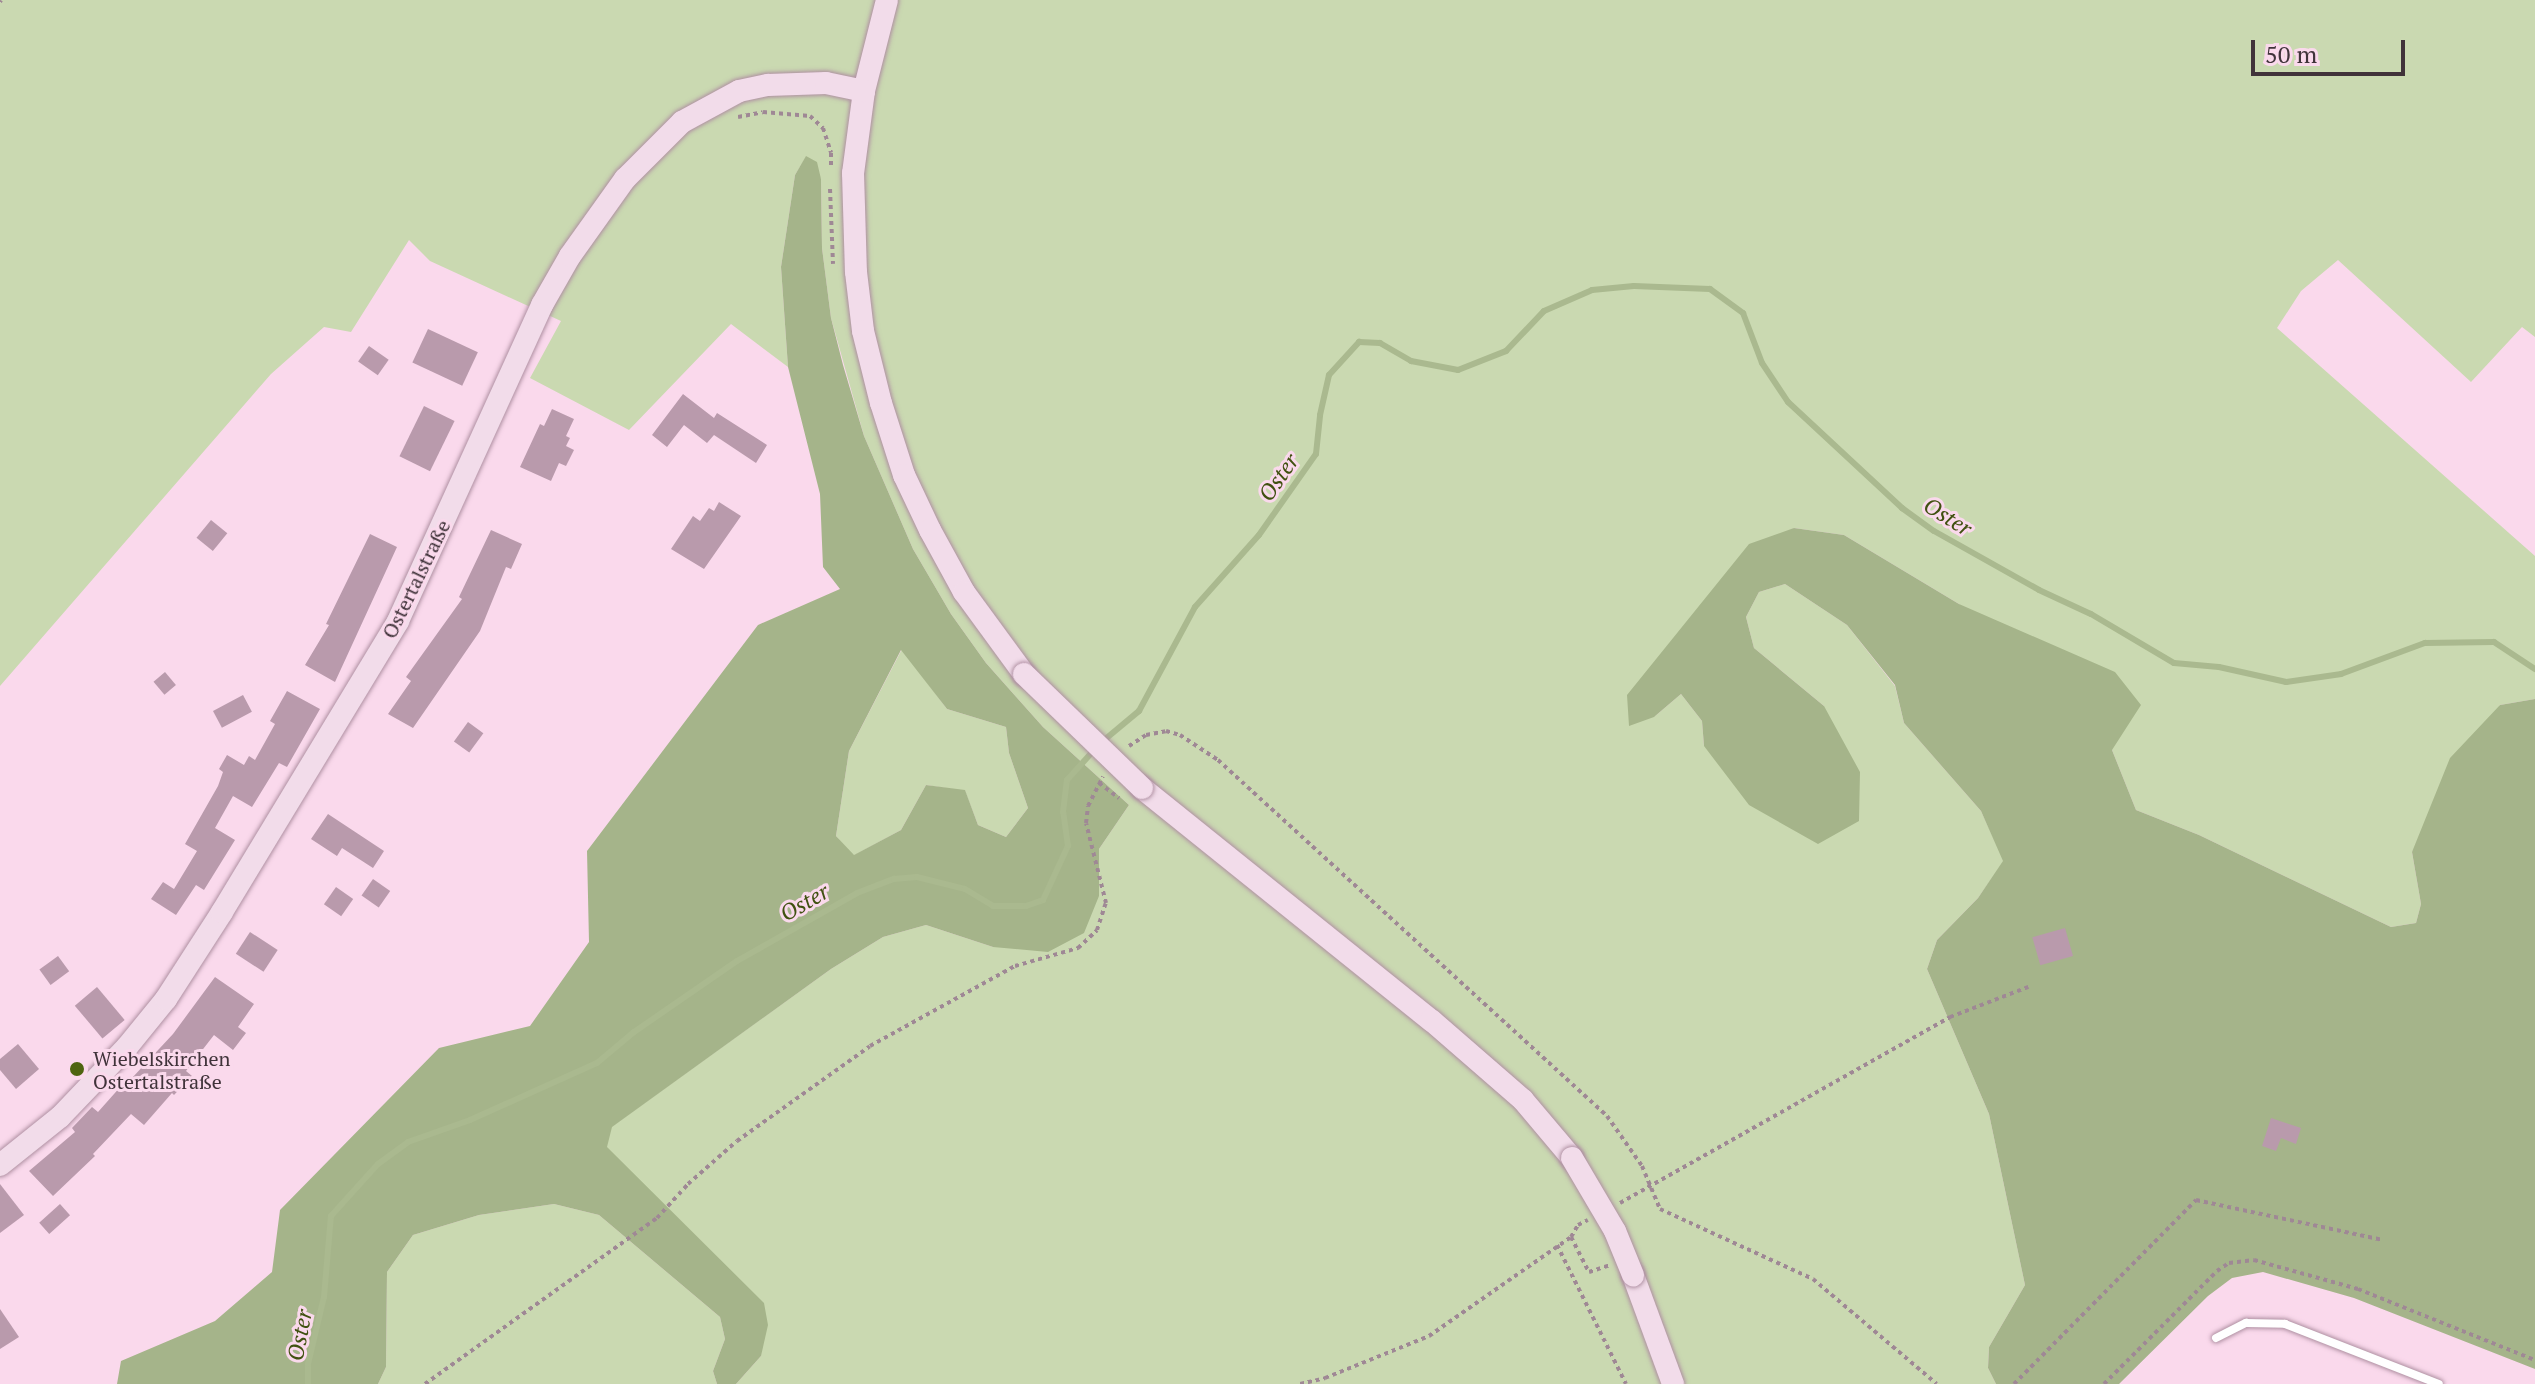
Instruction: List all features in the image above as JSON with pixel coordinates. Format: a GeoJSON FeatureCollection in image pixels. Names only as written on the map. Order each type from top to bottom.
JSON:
{"type":"FeatureCollection","features":[{"type":"Feature","properties":{"kind":"main road"},"geometry":{"type":"LineString","coordinates":[[887,0],[864,91],[853,173],[856,272],[863,331],[881,403],[904,475],[964,592],[1024,674],[1134,796],[1431,1020],[1523,1100],[1572,1158],[1615,1231],[1673,1384]]}},
{"type":"Feature","properties":{"kind":"main road","name":"Ostertalstraße"},"geometry":{"type":"LineString","coordinates":[[0,1165],[60,1117],[127,1047],[166,999],[222,912],[398,621],[542,305],[570,256],[625,179],[682,122],[739,91],[768,85],[826,83],[864,91]]}},
{"type":"Feature","properties":{"kind":"lane"},"geometry":{"type":"LineString","coordinates":[[2216,1338],[2246,1323],[2285,1324],[2439,1384]]}},
{"type":"Feature","properties":{"kind":"path"},"geometry":{"type":"LineString","coordinates":[[1125,748],[1146,735],[1166,731],[1180,735],[1218,760],[1607,1116],[1642,1166],[1660,1209],[1813,1279],[1937,1384]]}},
{"type":"Feature","properties":{"kind":"path"},"geometry":{"type":"LineString","coordinates":[[425,1384],[657,1218],[688,1184],[737,1141],[870,1046],[1015,966],[1078,948],[1097,930],[1106,903],[1086,823],[1088,806],[1108,771]]}},
{"type":"Feature","properties":{"kind":"path"},"geometry":{"type":"LineString","coordinates":[[1099,783],[1134,796]]}},
{"type":"Feature","properties":{"kind":"path"},"geometry":{"type":"LineString","coordinates":[[1650,1187],[1950,1017],[2028,987]]}},
{"type":"Feature","properties":{"kind":"path"},"geometry":{"type":"LineString","coordinates":[[2014,1384],[2196,1200],[2382,1240]]}},
{"type":"Feature","properties":{"kind":"path"},"geometry":{"type":"LineString","coordinates":[[1300,1384],[1325,1378],[1429,1336],[1571,1237],[1578,1225]]}},
{"type":"Feature","properties":{"kind":"path"},"geometry":{"type":"LineString","coordinates":[[1571,1237],[1589,1272],[1611,1265]]}},
{"type":"Feature","properties":{"kind":"path"},"geometry":{"type":"LineString","coordinates":[[1557,1245],[1626,1384]]}},
{"type":"Feature","properties":{"kind":"path"},"geometry":{"type":"LineString","coordinates":[[2104,1384],[2217,1271],[2229,1263],[2254,1260],[2358,1289],[2535,1360]]}},
{"type":"Feature","properties":{"kind":"green space"},"geometry":{"type":"Polygon","coordinates":[[[0,0],[2535,0],[2535,337],[2522,327],[2471,382],[2338,260],[2301,291],[2277,328],[2535,556],[2535,699],[2500,705],[2412,852],[2421,904],[2416,923],[2391,927],[2199,835],[2136,810],[2112,750],[1959,604],[1844,535],[1794,528],[1654,717],[1681,694],[1702,721],[1704,746],[1824,706],[1754,648],[1746,617],[1759,592],[1785,584],[1847,625],[1895,686],[1904,723],[1981,811],[2004,861],[1978,898],[1937,940],[1927,969],[1989,1114],[2025,1285],[1989,1347],[1988,1368],[1996,1384],[736,1384],[761,1356],[763,1303],[606,1147],[611,1127],[831,969],[883,937],[926,925],[993,947],[1099,896],[1099,849],[1129,805],[1043,727],[986,663],[951,614],[913,549],[864,436],[831,318],[822,248],[821,179],[806,157],[795,175],[781,267],[788,367],[731,324],[629,430],[530,378],[561,321],[430,261],[409,240],[351,332],[324,327],[271,374],[0,686],[0,0]]]}},
{"type":"Feature","properties":{"kind":"green space"},"geometry":{"type":"Polygon","coordinates":[[[806,156],[817,162],[821,179],[822,248],[831,318],[864,436],[913,549],[951,614],[986,663],[1043,727],[1129,805],[1099,849],[1099,896],[1084,933],[1048,952],[993,947],[926,925],[883,937],[831,969],[612,1127],[607,1147],[764,1303],[768,1325],[761,1356],[736,1384],[717,1384],[713,1371],[725,1339],[720,1317],[599,1215],[554,1204],[479,1215],[413,1235],[387,1272],[386,1367],[378,1384],[117,1384],[121,1361],[215,1321],[272,1272],[280,1210],[439,1048],[530,1026],[589,942],[587,851],[758,625],[840,589],[823,567],[820,494],[788,367],[781,267],[795,175],[806,156]],[[901,650],[849,751],[836,836],[854,855],[901,830],[926,785],[965,790],[978,825],[1006,837],[1028,808],[1009,753],[1006,727],[947,709],[901,650]]]}},
{"type":"Feature","properties":{"kind":"green space"},"geometry":{"type":"Polygon","coordinates":[[[1794,528],[1844,535],[1959,604],[2115,672],[2141,705],[2112,750],[2136,810],[2199,835],[2391,927],[2416,923],[2421,904],[2412,852],[2450,758],[2500,705],[2535,699],[2535,1369],[2354,1298],[2263,1272],[2232,1278],[2208,1296],[2119,1384],[1996,1384],[1988,1368],[1989,1347],[2025,1285],[1989,1114],[1927,969],[1937,940],[1978,898],[2003,861],[1981,811],[1904,723],[1895,685],[1847,625],[1785,584],[1759,592],[1746,617],[1754,648],[1824,706],[1860,772],[1859,821],[1818,844],[1749,805],[1704,746],[1702,721],[1681,694],[1654,717],[1629,726],[1627,695],[1749,544],[1794,528]]]}},
{"type":"Feature","properties":{"kind":"green space"},"geometry":{"type":"Polygon","coordinates":[[[902,649],[947,709],[1006,727],[1009,753],[1028,808],[1006,837],[978,825],[965,791],[926,785],[901,830],[853,856],[836,836],[849,751],[902,649]]]}},
{"type":"Feature","properties":{"kind":"green space"},"geometry":{"type":"Polygon","coordinates":[[[554,1204],[599,1215],[720,1317],[725,1339],[713,1371],[717,1384],[378,1384],[386,1367],[387,1272],[413,1235],[479,1215],[554,1204]]]}},
{"type":"Feature","properties":{"kind":"building"},"geometry":{"type":"Polygon","coordinates":[[[428,329],[478,352],[462,386],[412,363],[428,329]]]}},
{"type":"Feature","properties":{"kind":"building"},"geometry":{"type":"Polygon","coordinates":[[[369,346],[389,360],[378,375],[358,362],[369,346]]]}},
{"type":"Feature","properties":{"kind":"building"},"geometry":{"type":"Polygon","coordinates":[[[683,394],[714,418],[717,413],[767,445],[756,463],[714,435],[707,443],[684,425],[667,447],[652,435],[683,394]]]}},
{"type":"Feature","properties":{"kind":"building"},"geometry":{"type":"Polygon","coordinates":[[[424,406],[455,421],[430,471],[399,456],[424,406]]]}},
{"type":"Feature","properties":{"kind":"building"},"geometry":{"type":"Polygon","coordinates":[[[552,409],[574,419],[566,436],[570,438],[566,446],[574,450],[566,466],[559,463],[551,481],[520,467],[540,424],[544,426],[552,409]]]}},
{"type":"Feature","properties":{"kind":"building"},"geometry":{"type":"Polygon","coordinates":[[[719,502],[741,516],[704,569],[671,549],[693,516],[700,521],[709,508],[714,511],[719,502]]]}},
{"type":"Feature","properties":{"kind":"building"},"geometry":{"type":"Polygon","coordinates":[[[211,520],[227,533],[213,551],[197,538],[211,520]]]}},
{"type":"Feature","properties":{"kind":"building"},"geometry":{"type":"Polygon","coordinates":[[[491,530],[522,544],[511,569],[506,567],[480,631],[413,728],[388,714],[411,681],[406,677],[462,599],[459,597],[491,530]]]}},
{"type":"Feature","properties":{"kind":"building"},"geometry":{"type":"Polygon","coordinates":[[[370,534],[397,547],[335,682],[305,665],[329,625],[326,624],[370,534]]]}},
{"type":"Feature","properties":{"kind":"building"},"geometry":{"type":"Polygon","coordinates":[[[165,672],[176,685],[164,695],[154,682],[165,672]]]}},
{"type":"Feature","properties":{"kind":"building"},"geometry":{"type":"Polygon","coordinates":[[[287,691],[320,709],[287,767],[279,763],[252,807],[233,796],[215,828],[235,840],[204,890],[196,885],[176,915],[151,899],[163,882],[174,889],[197,851],[185,844],[218,786],[223,772],[219,769],[227,755],[244,765],[249,756],[255,760],[275,724],[270,721],[287,691]]]}},
{"type":"Feature","properties":{"kind":"building"},"geometry":{"type":"Polygon","coordinates":[[[243,695],[252,712],[222,728],[213,711],[243,695]]]}},
{"type":"Feature","properties":{"kind":"building"},"geometry":{"type":"Polygon","coordinates":[[[468,722],[483,733],[469,753],[454,741],[468,722]]]}},
{"type":"Feature","properties":{"kind":"building"},"geometry":{"type":"Polygon","coordinates":[[[328,814],[384,851],[373,868],[342,848],[337,856],[311,839],[328,814]]]}},
{"type":"Feature","properties":{"kind":"building"},"geometry":{"type":"Polygon","coordinates":[[[373,879],[390,891],[379,907],[362,895],[373,879]]]}},
{"type":"Feature","properties":{"kind":"building"},"geometry":{"type":"Polygon","coordinates":[[[336,887],[353,899],[341,916],[324,904],[336,887]]]}},
{"type":"Feature","properties":{"kind":"building"},"geometry":{"type":"Polygon","coordinates":[[[2065,928],[2073,956],[2040,965],[2032,937],[2065,928]]]}},
{"type":"Feature","properties":{"kind":"building"},"geometry":{"type":"Polygon","coordinates":[[[250,932],[278,950],[264,972],[236,954],[250,932]]]}},
{"type":"Feature","properties":{"kind":"building"},"geometry":{"type":"Polygon","coordinates":[[[58,956],[69,971],[51,985],[39,970],[58,956]]]}},
{"type":"Feature","properties":{"kind":"building"},"geometry":{"type":"Polygon","coordinates":[[[215,977],[254,1004],[238,1027],[246,1033],[233,1050],[214,1035],[186,1071],[192,1076],[144,1125],[131,1114],[93,1154],[95,1156],[53,1196],[29,1171],[75,1132],[72,1128],[92,1107],[98,1112],[130,1076],[132,1078],[173,1034],[215,977]]]}},
{"type":"Feature","properties":{"kind":"building"},"geometry":{"type":"Polygon","coordinates":[[[97,987],[125,1020],[102,1039],[75,1006],[97,987]]]}},
{"type":"Feature","properties":{"kind":"building"},"geometry":{"type":"Polygon","coordinates":[[[18,1044],[39,1069],[16,1089],[0,1070],[0,1059],[18,1044]]]}},
{"type":"Feature","properties":{"kind":"building"},"geometry":{"type":"Polygon","coordinates":[[[2271,1118],[2301,1128],[2296,1144],[2281,1138],[2276,1151],[2262,1146],[2271,1118]]]}},
{"type":"Feature","properties":{"kind":"building"},"geometry":{"type":"Polygon","coordinates":[[[0,1184],[24,1215],[0,1233],[0,1184]]]}},
{"type":"Feature","properties":{"kind":"building"},"geometry":{"type":"Polygon","coordinates":[[[60,1204],[70,1215],[49,1234],[39,1223],[60,1204]]]}},
{"type":"Feature","properties":{"kind":"building"},"geometry":{"type":"Polygon","coordinates":[[[0,1309],[19,1337],[0,1349],[0,1309]]]}},
{"type":"Feature","properties":{"kind":"waterway","name":"Oster"},"geometry":{"type":"LineString","coordinates":[[1103,741],[1139,711],[1195,607],[1259,535],[1316,454],[1329,375],[1359,342],[1380,343],[1411,361],[1458,370],[1506,351],[1544,311],[1592,290],[1634,286],[1710,289],[1743,313],[1762,363],[1788,402],[1902,508],[1934,531],[2039,590],[2091,614],[2174,663],[2219,667],[2286,682],[2341,674],[2425,643],[2494,642],[2535,669]]}},
{"type":"Feature","properties":{"kind":"waterway","name":"Oster"},"geometry":{"type":"LineString","coordinates":[[308,1384],[308,1364],[324,1297],[331,1216],[378,1164],[408,1142],[470,1120],[597,1063],[634,1032],[737,961],[857,893],[894,879],[917,877],[965,889],[993,906],[1026,906],[1043,900],[1068,846],[1063,812],[1067,780],[1095,749]]}},
{"type":"Feature","properties":{"kind":"place","name":"Wiebelskirchen Ostertalstraße"},"geometry":{"type":"Point","coordinates":[77,1069]}}]}
